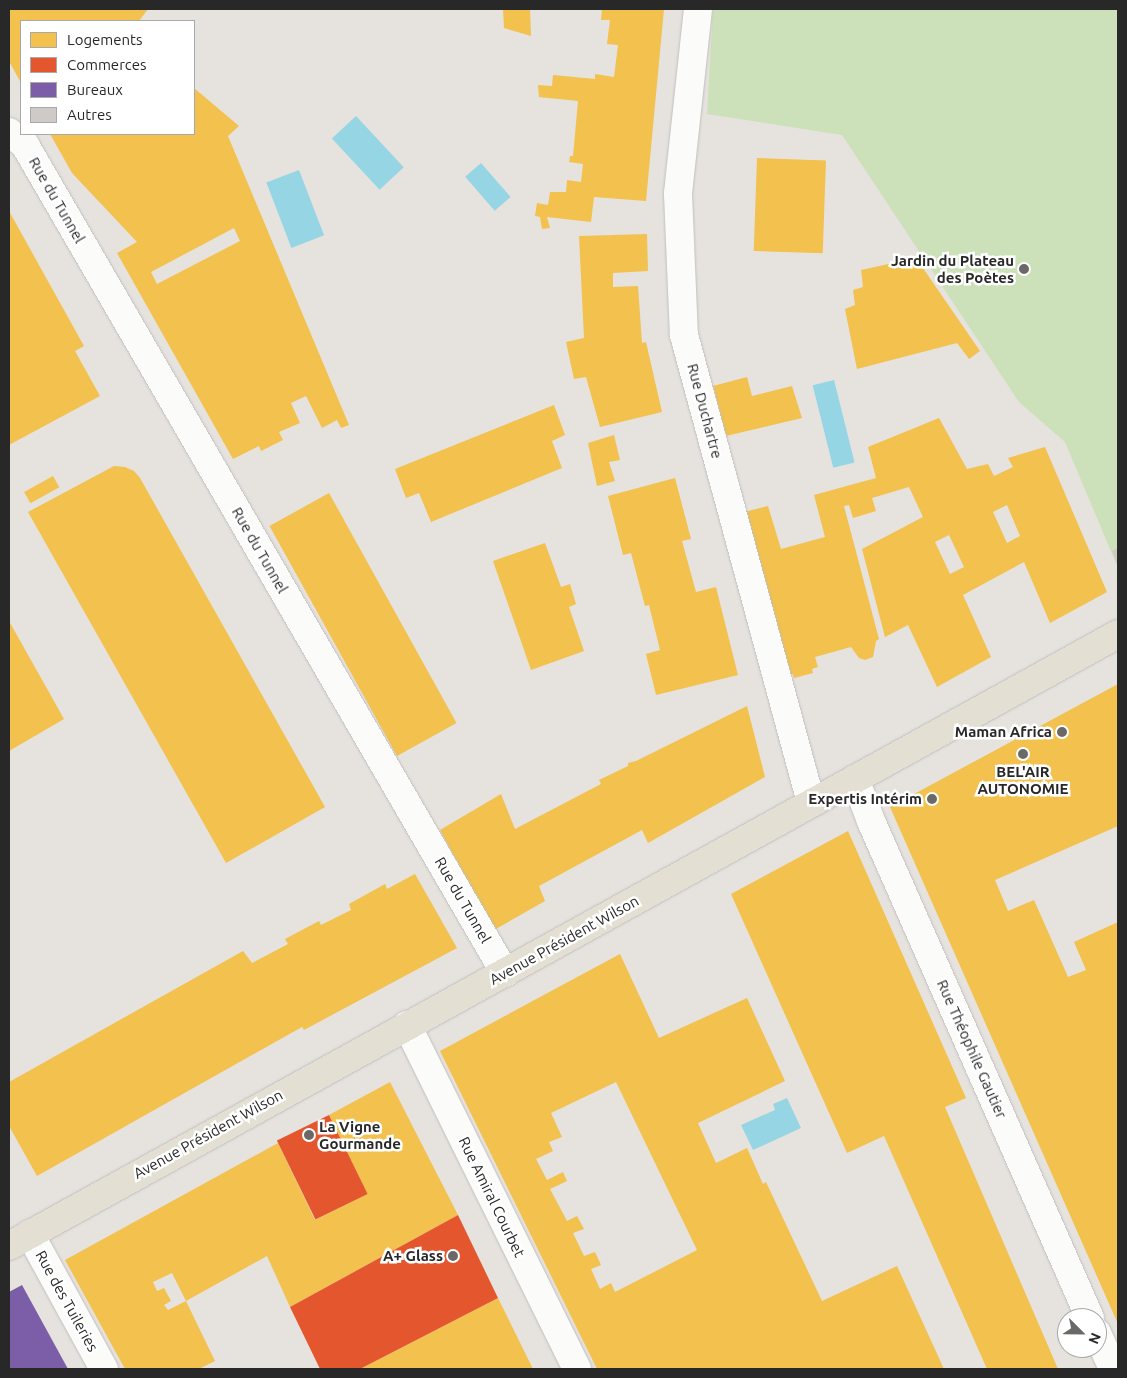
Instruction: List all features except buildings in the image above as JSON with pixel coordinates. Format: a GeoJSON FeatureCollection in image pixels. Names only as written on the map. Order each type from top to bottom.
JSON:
{"type":"FeatureCollection","features":[{"type":"Feature","properties":{"kind":"main road","name":"Avenue Président Wilson"},"geometry":{"type":"LineString","coordinates":[[19,1240],[407,1024],[505,973],[1118,634]]}},
{"type":"Feature","properties":{"kind":"street","name":"Rue Duchartre"},"geometry":{"type":"LineString","coordinates":[[698,9],[678,194],[684,335],[811,803]]}},
{"type":"Feature","properties":{"kind":"street","name":"Rue du Tunnel"},"geometry":{"type":"LineString","coordinates":[[9,132],[25,146],[505,973]]}},
{"type":"Feature","properties":{"kind":"street","name":"Rue Théophile Gautier"},"geometry":{"type":"LineString","coordinates":[[855,779],[871,820],[1086,1308]]}},
{"type":"Feature","properties":{"kind":"street","name":"Rue Amiral Courbet"},"geometry":{"type":"LineString","coordinates":[[407,1024],[577,1369]]}},
{"type":"Feature","properties":{"kind":"street","name":"Rue des Tuileries"},"geometry":{"type":"LineString","coordinates":[[19,1240],[104,1369]]}},
{"type":"Feature","properties":{"kind":"street"},"geometry":{"type":"LineString","coordinates":[[1107,1356],[1113,1369]]}},
{"type":"Feature","properties":{"kind":"green space","name":"Jardin du Plateau des Poètes"},"geometry":{"type":"Polygon","coordinates":[[[713,9],[1118,9],[1118,568],[1065,442],[1019,402],[842,135],[707,114],[713,9]]]}},
{"type":"Feature","properties":{"kind":"water"},"geometry":{"type":"Polygon","coordinates":[[[356,116],[404,167],[380,190],[332,139],[356,116]]]}},
{"type":"Feature","properties":{"kind":"water"},"geometry":{"type":"Polygon","coordinates":[[[481,163],[511,197],[495,211],[465,177],[481,163]]]}},
{"type":"Feature","properties":{"kind":"water"},"geometry":{"type":"Polygon","coordinates":[[[299,170],[324,235],[291,248],[266,183],[299,170]]]}},
{"type":"Feature","properties":{"kind":"water"},"geometry":{"type":"Polygon","coordinates":[[[834,380],[855,462],[833,468],[813,385],[834,380]]]}},
{"type":"Feature","properties":{"kind":"water"},"geometry":{"type":"Polygon","coordinates":[[[787,1098],[801,1128],[753,1150],[741,1125],[775,1110],[773,1104],[787,1098]]]}},
{"type":"Feature","properties":{"kind":"place","name":"Jardin du Plateau des Poètes"},"geometry":{"type":"Point","coordinates":[1024,269]}},
{"type":"Feature","properties":{"kind":"place","name":"Maman Africa"},"geometry":{"type":"Point","coordinates":[1062,732]}},
{"type":"Feature","properties":{"kind":"place","name":"BEL'AIR AUTONOMIE"},"geometry":{"type":"Point","coordinates":[1023,754]}},
{"type":"Feature","properties":{"kind":"place","name":"Expertis Intérim"},"geometry":{"type":"Point","coordinates":[932,799]}},
{"type":"Feature","properties":{"kind":"place","name":"La Vigne Gourmande"},"geometry":{"type":"Point","coordinates":[309,1135]}},
{"type":"Feature","properties":{"kind":"place","name":"A+ Glass"},"geometry":{"type":"Point","coordinates":[453,1256]}}]}
